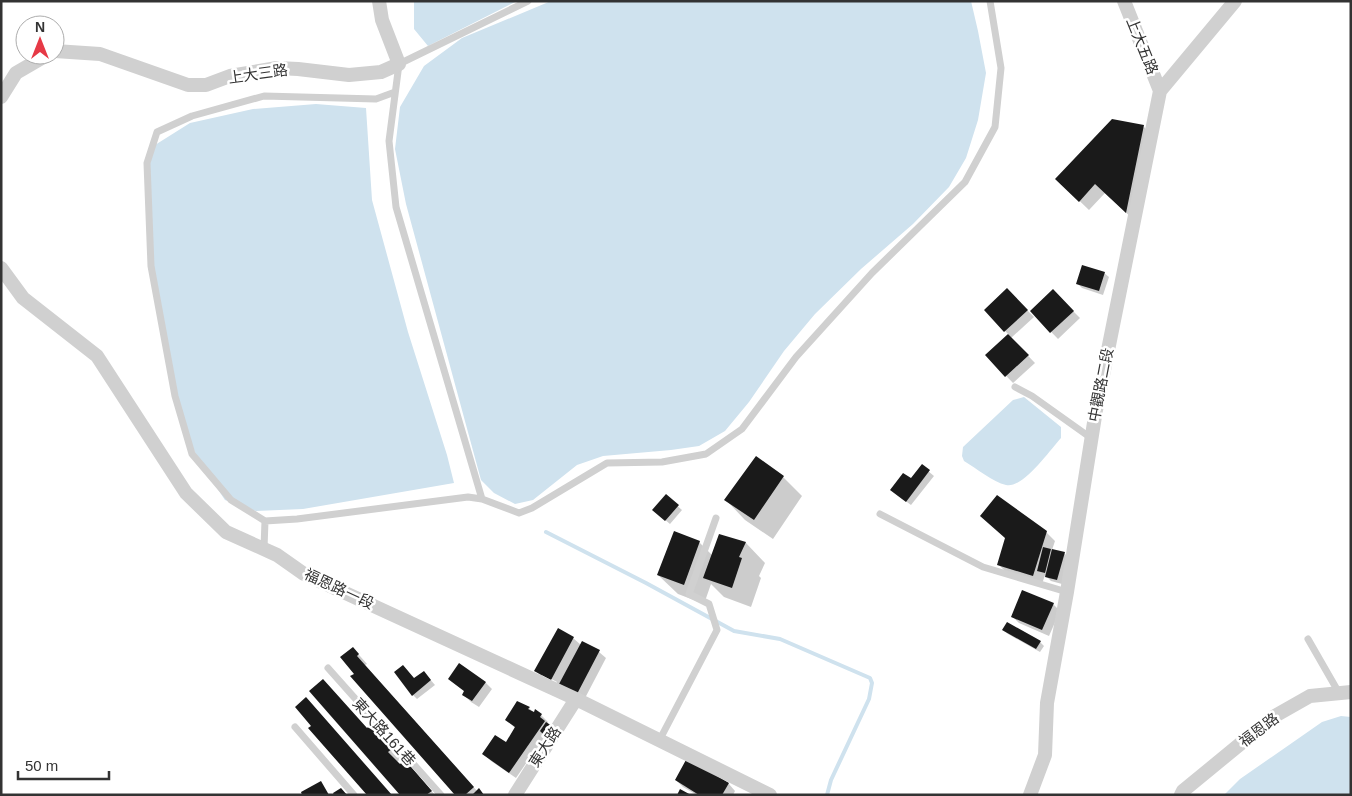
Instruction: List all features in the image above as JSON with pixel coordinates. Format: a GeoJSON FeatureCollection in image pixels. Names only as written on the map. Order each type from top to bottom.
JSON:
{"type":"FeatureCollection","features":[{"type":"Feature","properties":{"kind":"street"},"geometry":{"type":"LineString","coordinates":[[379,1],[382,20],[399,64]]}},
{"type":"Feature","properties":{"kind":"street","name":"上大五路"},"geometry":{"type":"LineString","coordinates":[[1124,1],[1160,91]]}},
{"type":"Feature","properties":{"kind":"street","name":"中觀路二段"},"geometry":{"type":"LineString","coordinates":[[1030,795],[1045,756],[1048,704],[1091,438],[1160,91],[1235,1]]}},
{"type":"Feature","properties":{"kind":"street","name":"上大三路"},"geometry":{"type":"LineString","coordinates":[[65,52],[100,54],[188,85],[206,85],[230,76],[277,68],[298,68],[349,75],[381,72],[399,64]]}},
{"type":"Feature","properties":{"kind":"street"},"geometry":{"type":"LineString","coordinates":[[1,97],[16,73],[30,65]]}},
{"type":"Feature","properties":{"kind":"street","name":"福恩路一段"},"geometry":{"type":"LineString","coordinates":[[1,268],[23,298],[98,356],[186,493],[226,532],[264,548],[304,574],[576,699],[770,795]]}},
{"type":"Feature","properties":{"kind":"street","name":"福恩路"},"geometry":{"type":"LineString","coordinates":[[1181,795],[1183,791],[1273,717],[1310,696],[1345,692]]}},
{"type":"Feature","properties":{"kind":"street","name":"東大路"},"geometry":{"type":"LineString","coordinates":[[514,795],[576,699]]}},
{"type":"Feature","properties":{"kind":"lane"},"geometry":{"type":"LineString","coordinates":[[482,499],[396,207],[389,141],[399,64],[528,1]]}},
{"type":"Feature","properties":{"kind":"lane"},"geometry":{"type":"LineString","coordinates":[[395,92],[376,99],[264,96],[192,116],[157,132],[147,163],[151,266],[175,396],[192,454],[231,500],[265,520],[297,519],[468,497],[482,499],[519,513],[532,508],[607,463],[662,462],[706,454],[742,429],[796,357],[872,273],[965,182],[995,127],[1001,68],[990,1]]}},
{"type":"Feature","properties":{"kind":"lane"},"geometry":{"type":"LineString","coordinates":[[1016,387],[1032,396],[1091,438]]}},
{"type":"Feature","properties":{"kind":"lane"},"geometry":{"type":"LineString","coordinates":[[880,514],[983,567],[1067,592]]}},
{"type":"Feature","properties":{"kind":"lane"},"geometry":{"type":"LineString","coordinates":[[659,741],[717,630],[709,604],[689,594],[716,518]]}},
{"type":"Feature","properties":{"kind":"lane"},"geometry":{"type":"LineString","coordinates":[[264,548],[265,520]]}},
{"type":"Feature","properties":{"kind":"lane"},"geometry":{"type":"LineString","coordinates":[[1308,639],[1345,692]]}},
{"type":"Feature","properties":{"kind":"lane","name":"東大路161巷"},"geometry":{"type":"LineString","coordinates":[[328,668],[441,795]]}},
{"type":"Feature","properties":{"kind":"lane"},"geometry":{"type":"LineString","coordinates":[[295,727],[354,795]]}},
{"type":"Feature","properties":{"kind":"water"},"geometry":{"type":"Polygon","coordinates":[[[414,1],[517,1],[428,46],[414,29],[414,1]]]}},
{"type":"Feature","properties":{"kind":"water"},"geometry":{"type":"Polygon","coordinates":[[[551,1],[971,1],[986,73],[978,120],[966,158],[949,187],[913,224],[861,269],[815,314],[784,351],[749,402],[725,431],[699,446],[603,456],[577,465],[533,500],[515,504],[494,493],[481,480],[406,204],[395,149],[400,107],[424,66],[462,38],[551,1]]]}},
{"type":"Feature","properties":{"kind":"water"},"geometry":{"type":"Polygon","coordinates":[[[316,104],[366,108],[372,200],[408,332],[454,483],[303,509],[256,511],[225,500],[199,461],[180,420],[154,286],[146,177],[155,145],[190,123],[253,109],[316,104]]]}},
{"type":"Feature","properties":{"kind":"water"},"geometry":{"type":"Polygon","coordinates":[[[1024,397],[1061,427],[1061,438],[1028,475],[1013,485],[1006,485],[990,478],[964,461],[962,456],[963,447],[1013,400],[1024,397]]]}},
{"type":"Feature","properties":{"kind":"water"},"geometry":{"type":"Polygon","coordinates":[[[1341,716],[1351,717],[1351,795],[1224,795],[1240,779],[1322,722],[1341,716]]]}},
{"type":"Feature","properties":{"kind":"building"},"geometry":{"type":"Polygon","coordinates":[[[1112,119],[1144,125],[1126,213],[1095,184],[1079,202],[1055,179],[1112,119]]]}},
{"type":"Feature","properties":{"kind":"building"},"geometry":{"type":"Polygon","coordinates":[[[1082,265],[1105,272],[1099,291],[1076,284],[1082,265]]]}},
{"type":"Feature","properties":{"kind":"building"},"geometry":{"type":"Polygon","coordinates":[[[1007,288],[1028,310],[1004,332],[984,310],[1007,288]]]}},
{"type":"Feature","properties":{"kind":"building"},"geometry":{"type":"Polygon","coordinates":[[[1053,289],[1074,311],[1050,333],[1030,311],[1053,289]]]}},
{"type":"Feature","properties":{"kind":"building"},"geometry":{"type":"Polygon","coordinates":[[[1008,334],[1029,355],[1005,377],[985,355],[1008,334]]]}},
{"type":"Feature","properties":{"kind":"building"},"geometry":{"type":"Polygon","coordinates":[[[756,456],[784,476],[754,520],[724,500],[756,456]]]}},
{"type":"Feature","properties":{"kind":"building"},"geometry":{"type":"Polygon","coordinates":[[[922,464],[930,470],[906,502],[890,490],[903,473],[911,478],[922,464]]]}},
{"type":"Feature","properties":{"kind":"building"},"geometry":{"type":"Polygon","coordinates":[[[666,494],[679,505],[665,521],[652,510],[666,494]]]}},
{"type":"Feature","properties":{"kind":"building"},"geometry":{"type":"Polygon","coordinates":[[[997,495],[1047,531],[1033,576],[997,565],[1005,538],[980,516],[997,495]]]}},
{"type":"Feature","properties":{"kind":"building"},"geometry":{"type":"Polygon","coordinates":[[[674,531],[700,541],[684,585],[657,575],[674,531]]]}},
{"type":"Feature","properties":{"kind":"building"},"geometry":{"type":"Polygon","coordinates":[[[719,534],[746,542],[739,557],[742,558],[732,588],[703,578],[719,534]]]}},
{"type":"Feature","properties":{"kind":"building"},"geometry":{"type":"Polygon","coordinates":[[[1043,547],[1051,549],[1045,573],[1037,571],[1043,547]]]}},
{"type":"Feature","properties":{"kind":"building"},"geometry":{"type":"Polygon","coordinates":[[[1052,549],[1065,552],[1057,580],[1045,577],[1052,549]]]}},
{"type":"Feature","properties":{"kind":"building"},"geometry":{"type":"Polygon","coordinates":[[[1022,590],[1054,603],[1042,630],[1011,617],[1022,590]]]}},
{"type":"Feature","properties":{"kind":"building"},"geometry":{"type":"Polygon","coordinates":[[[1007,622],[1041,641],[1036,649],[1002,630],[1007,622]]]}},
{"type":"Feature","properties":{"kind":"building"},"geometry":{"type":"Polygon","coordinates":[[[558,628],[574,637],[551,680],[534,671],[558,628]]]}},
{"type":"Feature","properties":{"kind":"building"},"geometry":{"type":"Polygon","coordinates":[[[582,641],[600,650],[577,694],[559,684],[582,641]]]}},
{"type":"Feature","properties":{"kind":"building"},"geometry":{"type":"Polygon","coordinates":[[[353,647],[359,654],[357,656],[474,787],[465,795],[455,795],[350,676],[354,674],[340,657],[353,647]]]}},
{"type":"Feature","properties":{"kind":"building"},"geometry":{"type":"Polygon","coordinates":[[[459,663],[486,682],[472,701],[462,695],[464,691],[448,679],[459,663]]]}},
{"type":"Feature","properties":{"kind":"building"},"geometry":{"type":"Polygon","coordinates":[[[403,665],[414,678],[424,671],[431,680],[412,696],[394,672],[403,665]]]}},
{"type":"Feature","properties":{"kind":"building"},"geometry":{"type":"Polygon","coordinates":[[[323,679],[367,728],[372,723],[393,748],[388,752],[400,764],[405,760],[432,791],[426,795],[400,795],[309,691],[323,679]]]}},
{"type":"Feature","properties":{"kind":"building"},"geometry":{"type":"Polygon","coordinates":[[[306,697],[392,795],[367,795],[308,728],[311,726],[295,707],[306,697]]]}},
{"type":"Feature","properties":{"kind":"building"},"geometry":{"type":"Polygon","coordinates":[[[517,701],[530,707],[528,709],[534,712],[535,709],[542,714],[540,717],[545,721],[509,773],[482,754],[495,735],[506,742],[515,727],[505,720],[517,701]]]}},
{"type":"Feature","properties":{"kind":"building"},"geometry":{"type":"Polygon","coordinates":[[[546,722],[552,726],[544,735],[540,731],[546,722]]]}},
{"type":"Feature","properties":{"kind":"building"},"geometry":{"type":"Polygon","coordinates":[[[687,758],[729,783],[722,795],[699,795],[675,780],[687,758]]]}},
{"type":"Feature","properties":{"kind":"building"},"geometry":{"type":"Polygon","coordinates":[[[321,781],[329,795],[302,795],[301,792],[321,781]]]}},
{"type":"Feature","properties":{"kind":"building"},"geometry":{"type":"Polygon","coordinates":[[[341,788],[347,795],[334,795],[333,793],[341,788]]]}},
{"type":"Feature","properties":{"kind":"building"},"geometry":{"type":"Polygon","coordinates":[[[479,788],[484,795],[472,795],[479,788]]]}},
{"type":"Feature","properties":{"kind":"building"},"geometry":{"type":"Polygon","coordinates":[[[680,789],[691,795],[677,795],[680,789]]]}},
{"type":"Feature","properties":{"kind":"waterway"},"geometry":{"type":"LineString","coordinates":[[546,532],[734,631],[780,639],[870,678],[872,683],[869,699],[831,780],[827,795]]}}]}
